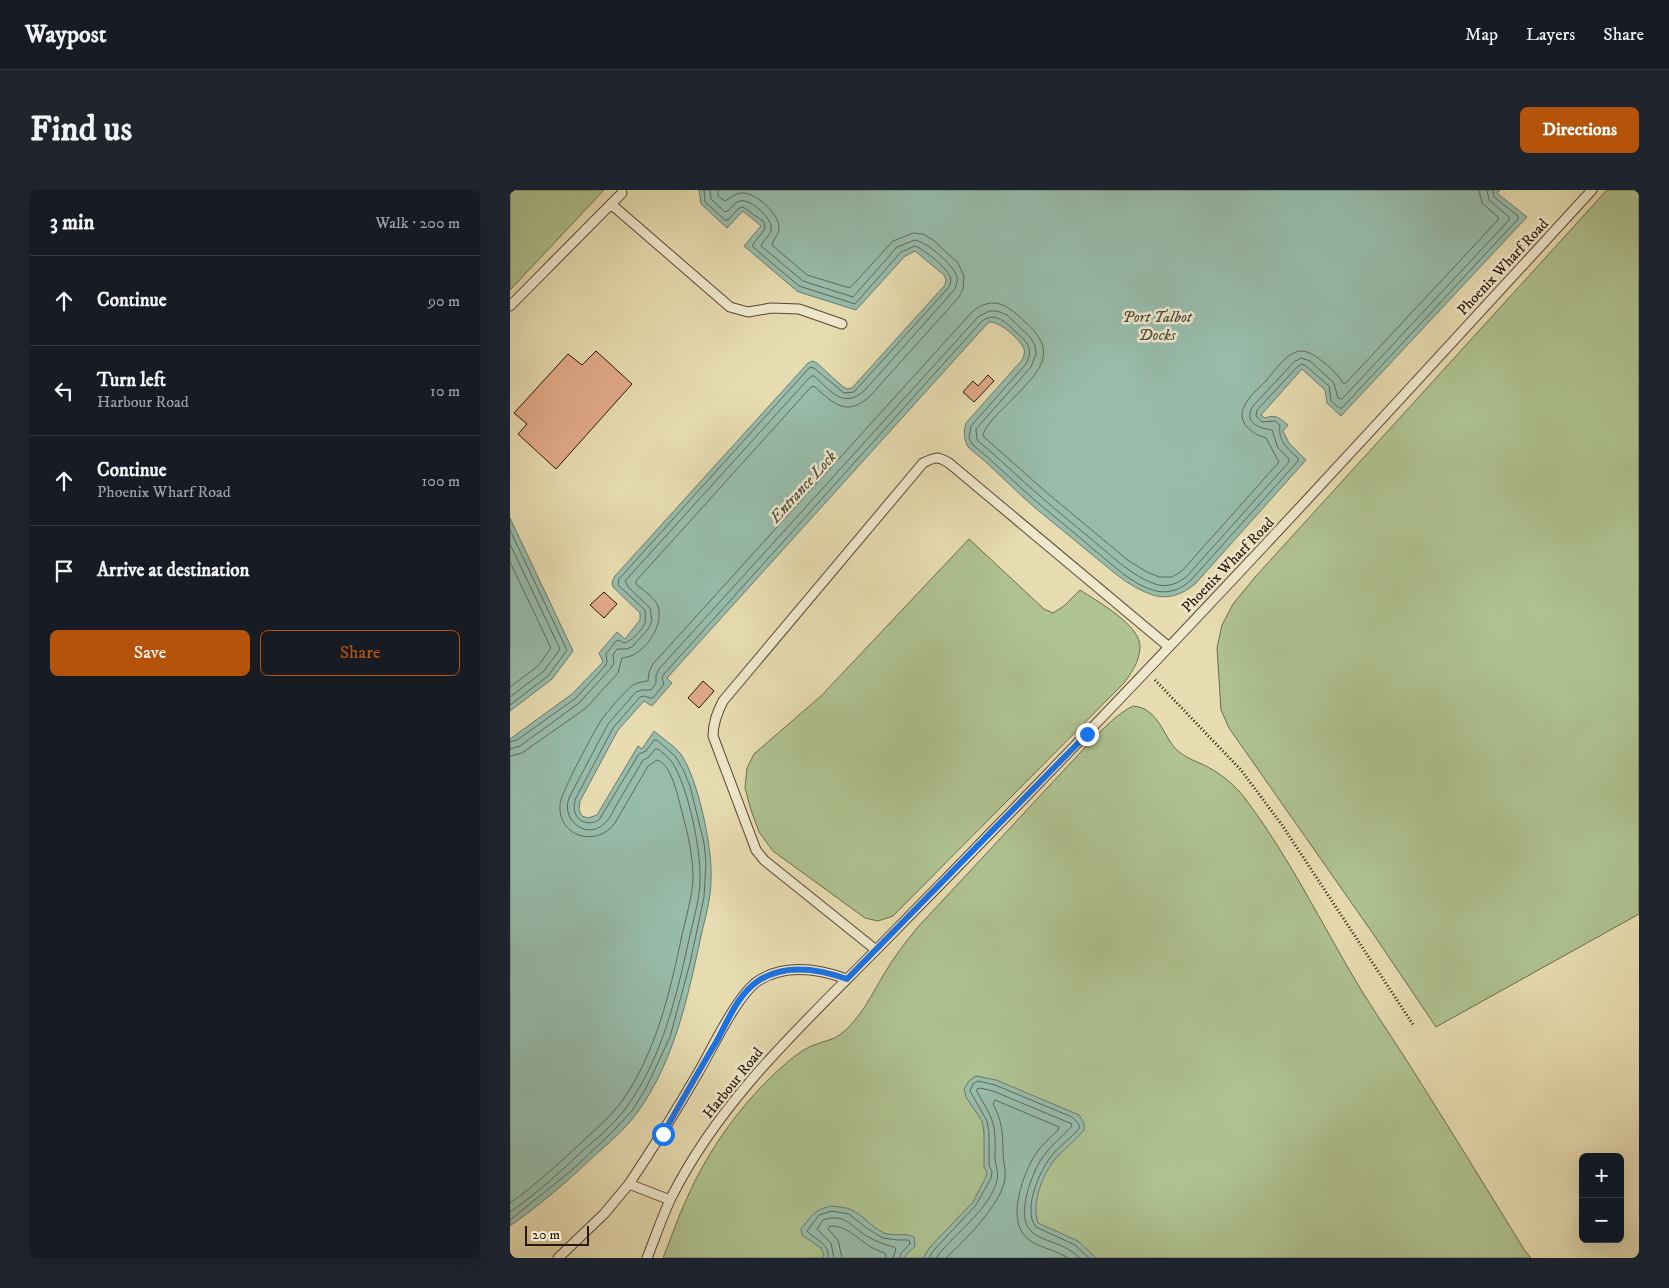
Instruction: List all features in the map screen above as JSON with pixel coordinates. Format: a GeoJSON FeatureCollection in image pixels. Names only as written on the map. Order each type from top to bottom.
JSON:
{"type":"FeatureCollection","features":[{"type":"Feature","properties":{"kind":"lane","name":"Phoenix Wharf Road"},"geometry":{"type":"LineString","coordinates":[[876,950],[1290,520],[1592,190]]}},
{"type":"Feature","properties":{"kind":"lane"},"geometry":{"type":"LineString","coordinates":[[510,306],[622,193]]}},
{"type":"Feature","properties":{"kind":"lane"},"geometry":{"type":"LineString","coordinates":[[611,204],[730,307],[748,312],[771,308],[800,309],[842,324]]}},
{"type":"Feature","properties":{"kind":"lane"},"geometry":{"type":"LineString","coordinates":[[876,950],[764,860],[756,850],[713,736],[713,727],[716,714],[723,702],[923,463],[934,457],[943,459],[1169,647]]}},
{"type":"Feature","properties":{"kind":"lane","name":"Harbour Road"},"geometry":{"type":"LineString","coordinates":[[647,1258],[670,1200],[704,1142],[730,1106],[798,1028],[876,950]]}},
{"type":"Feature","properties":{"kind":"lane"},"geometry":{"type":"LineString","coordinates":[[558,1258],[598,1220],[629,1184],[663,1134],[739,1002],[757,982],[772,975],[802,969],[825,971],[847,979]]}},
{"type":"Feature","properties":{"kind":"lane"},"geometry":{"type":"LineString","coordinates":[[629,1184],[670,1200]]}},
{"type":"Feature","properties":{"kind":"path"},"geometry":{"type":"LineString","coordinates":[[1153,678],[1225,752],[1259,793],[1414,1026]]}},
{"type":"Feature","properties":{"kind":"shaded area"},"geometry":{"type":"Polygon","coordinates":[[[510,190],[604,190],[510,290],[510,190]]]}},
{"type":"Feature","properties":{"kind":"shaded area"},"geometry":{"type":"Polygon","coordinates":[[[1607,190],[1639,190],[1639,914],[1436,1027],[1229,728],[1221,710],[1217,648],[1222,625],[1233,604],[1256,576],[1607,190]]]}},
{"type":"Feature","properties":{"kind":"shaded area"},"geometry":{"type":"Polygon","coordinates":[[[969,539],[1044,609],[1053,613],[1064,606],[1080,590],[1107,607],[1134,631],[1139,640],[1140,648],[1137,662],[1124,683],[893,916],[878,921],[865,918],[773,851],[759,832],[751,810],[745,788],[747,768],[754,754],[821,696],[969,539]]]}},
{"type":"Feature","properties":{"kind":"shaded area"},"geometry":{"type":"Polygon","coordinates":[[[1133,706],[1148,711],[1153,716],[1178,751],[1222,776],[1244,797],[1276,843],[1360,988],[1531,1258],[663,1258],[684,1205],[705,1162],[741,1110],[768,1080],[798,1054],[836,1037],[849,1027],[917,928],[1091,741],[1116,717],[1133,706]]]}},
{"type":"Feature","properties":{"kind":"water"},"geometry":{"type":"Polygon","coordinates":[[[699,190],[1500,190],[1497,193],[1527,217],[1341,416],[1327,403],[1325,390],[1302,369],[1261,415],[1265,418],[1278,417],[1288,425],[1283,431],[1289,443],[1306,460],[1195,584],[1185,591],[1170,596],[1164,597],[1144,592],[1119,576],[1033,506],[968,447],[964,435],[966,423],[1022,360],[1024,353],[1022,345],[1004,328],[990,322],[986,325],[667,678],[672,683],[652,706],[644,701],[618,730],[580,801],[579,810],[582,816],[588,818],[597,815],[638,746],[642,749],[654,731],[671,744],[687,764],[703,814],[710,851],[711,887],[709,901],[691,982],[678,1028],[661,1072],[650,1093],[637,1113],[617,1136],[554,1192],[510,1226],[510,739],[572,694],[603,662],[599,653],[617,632],[625,639],[640,620],[640,613],[613,587],[612,582],[615,576],[808,363],[813,361],[817,363],[842,386],[847,389],[852,388],[945,285],[946,280],[944,275],[915,251],[905,256],[856,310],[802,293],[797,291],[744,246],[761,226],[743,211],[727,228],[701,204],[699,190]]]}},
{"type":"Feature","properties":{"kind":"water"},"geometry":{"type":"Polygon","coordinates":[[[510,518],[573,651],[552,679],[510,711],[510,518]]]}},
{"type":"Feature","properties":{"kind":"water"},"geometry":{"type":"Polygon","coordinates":[[[976,1076],[996,1080],[1079,1115],[1084,1123],[1084,1130],[1051,1164],[1037,1197],[1036,1215],[1038,1223],[1078,1241],[1096,1258],[923,1258],[930,1247],[973,1202],[986,1177],[982,1121],[966,1097],[964,1089],[969,1081],[976,1076]]]}},
{"type":"Feature","properties":{"kind":"water"},"geometry":{"type":"Polygon","coordinates":[[[832,1206],[852,1210],[884,1233],[914,1237],[915,1246],[903,1258],[822,1258],[824,1255],[821,1248],[802,1235],[801,1229],[817,1211],[832,1206]]]}},
{"type":"Feature","properties":{"kind":"building"},"geometry":{"type":"Polygon","coordinates":[[[596,351],[632,384],[556,469],[518,434],[527,424],[514,413],[568,354],[582,365],[596,351]]]}},
{"type":"Feature","properties":{"kind":"building"},"geometry":{"type":"Polygon","coordinates":[[[988,375],[994,381],[974,402],[963,392],[973,381],[978,386],[988,375]]]}},
{"type":"Feature","properties":{"kind":"building"},"geometry":{"type":"Polygon","coordinates":[[[604,592],[617,604],[604,618],[590,605],[604,592]]]}},
{"type":"Feature","properties":{"kind":"building"},"geometry":{"type":"Polygon","coordinates":[[[703,681],[714,691],[699,708],[688,698],[703,681]]]}},
{"type":"Feature","properties":{"kind":"route"},"geometry":{"type":"LineString","coordinates":[[663,1134],[744,994],[764,978],[792,970],[812,969],[825,971],[847,979],[1087,734]]}},
{"type":"Feature","properties":{"kind":"water label","name":"Port Talbot Docks"},"geometry":{"type":"Point","coordinates":[1157,326]}},
{"type":"Feature","properties":{"kind":"water label","name":"Entrance Lock"},"geometry":{"type":"Point","coordinates":[803,487]}}]}
